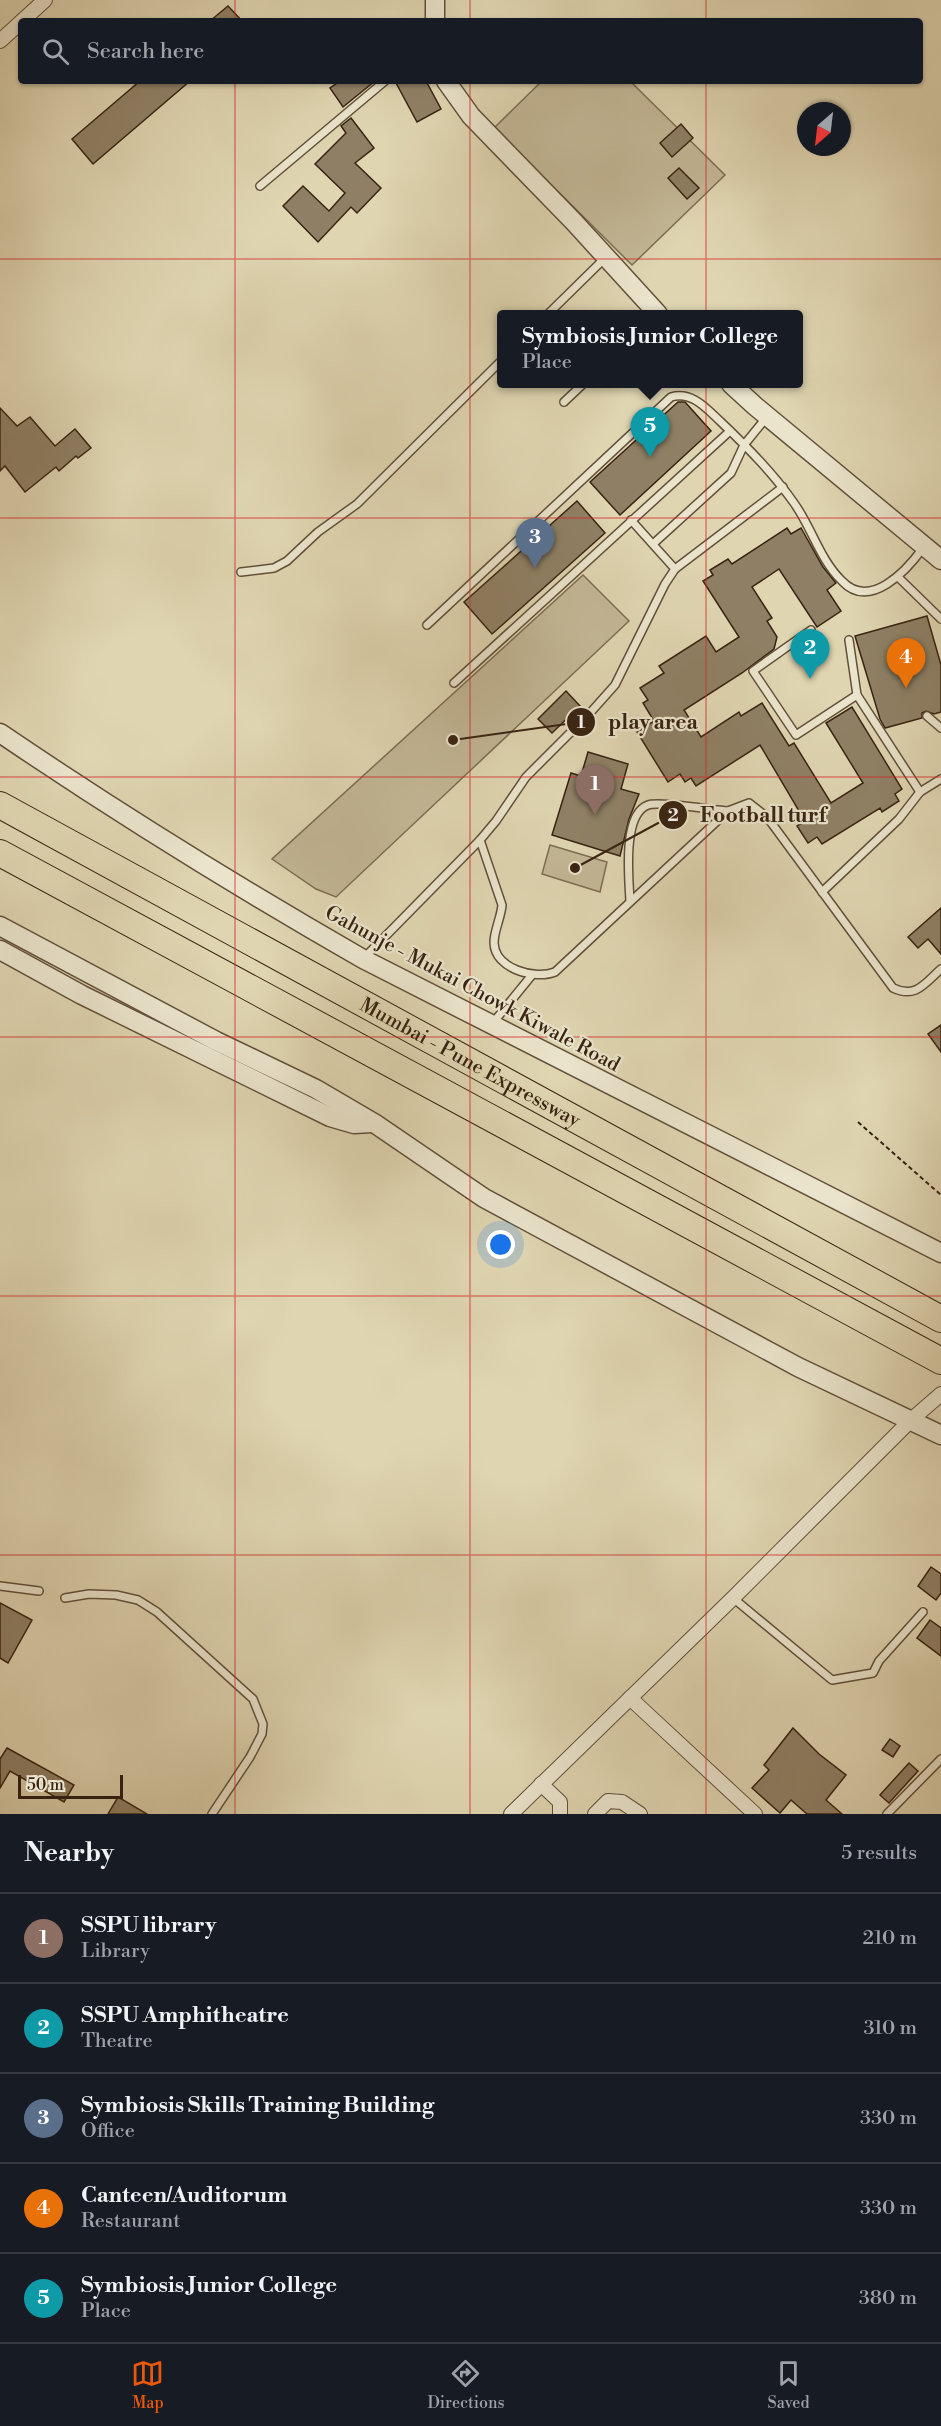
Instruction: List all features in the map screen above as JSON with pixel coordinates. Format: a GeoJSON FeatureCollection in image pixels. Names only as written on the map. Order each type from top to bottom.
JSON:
{"type":"FeatureCollection","features":[{"type":"Feature","properties":{"kind":"highway","name":"Mumbai - Pune Expressway"},"geometry":{"type":"LineString","coordinates":[[0,805],[941,1319]]}},
{"type":"Feature","properties":{"kind":"highway","name":"Mumbai - Pune Expressway"},"geometry":{"type":"LineString","coordinates":[[0,853],[941,1361]]}},
{"type":"Feature","properties":{"kind":"street"},"geometry":{"type":"LineString","coordinates":[[24,18],[45,0]]}},
{"type":"Feature","properties":{"kind":"street"},"geometry":{"type":"LineString","coordinates":[[435,0],[435,18]]}},
{"type":"Feature","properties":{"kind":"street"},"geometry":{"type":"LineString","coordinates":[[0,41],[18,24]]}},
{"type":"Feature","properties":{"kind":"street"},"geometry":{"type":"LineString","coordinates":[[448,84],[471,116],[653,310]]}},
{"type":"Feature","properties":{"kind":"street"},"geometry":{"type":"LineString","coordinates":[[736,388],[941,560]]}},
{"type":"Feature","properties":{"kind":"street","name":"Gahunje - Mukai Chowk Kiwale Road"},"geometry":{"type":"LineString","coordinates":[[0,733],[181,850],[363,959],[941,1253]]}},
{"type":"Feature","properties":{"kind":"street"},"geometry":{"type":"LineString","coordinates":[[0,926],[216,1041],[316,1089],[374,1123],[484,1198],[798,1367],[941,1436]]}},
{"type":"Feature","properties":{"kind":"street"},"geometry":{"type":"LineString","coordinates":[[0,950],[82,995],[330,1117],[354,1124],[374,1123]]}},
{"type":"Feature","properties":{"kind":"street"},"geometry":{"type":"LineString","coordinates":[[511,1814],[733,1598],[910,1420],[941,1394]]}},
{"type":"Feature","properties":{"kind":"street"},"geometry":{"type":"LineString","coordinates":[[630,1698],[754,1814]]}},
{"type":"Feature","properties":{"kind":"street"},"geometry":{"type":"LineString","coordinates":[[542,1784],[560,1802],[560,1814]]}},
{"type":"Feature","properties":{"kind":"street"},"geometry":{"type":"LineString","coordinates":[[595,1814],[608,1801],[622,1802],[640,1814]]}},
{"type":"Feature","properties":{"kind":"lane"},"geometry":{"type":"LineString","coordinates":[[260,186],[381,84]]}},
{"type":"Feature","properties":{"kind":"lane"},"geometry":{"type":"LineString","coordinates":[[553,310],[606,257]]}},
{"type":"Feature","properties":{"kind":"lane"},"geometry":{"type":"LineString","coordinates":[[241,572],[274,568],[287,561],[318,532],[357,504],[497,364]]}},
{"type":"Feature","properties":{"kind":"lane"},"geometry":{"type":"LineString","coordinates":[[564,402],[580,388]]}},
{"type":"Feature","properties":{"kind":"lane"},"geometry":{"type":"LineString","coordinates":[[427,625],[671,397],[681,394],[690,397],[707,409],[783,487],[831,568],[843,583],[859,590],[868,591],[879,588],[898,577],[925,546]]}},
{"type":"Feature","properties":{"kind":"lane"},"geometry":{"type":"LineString","coordinates":[[653,544],[731,473],[744,445],[767,416]]}},
{"type":"Feature","properties":{"kind":"lane"},"geometry":{"type":"LineString","coordinates":[[454,683],[730,431]]}},
{"type":"Feature","properties":{"kind":"lane"},"geometry":{"type":"LineString","coordinates":[[363,959],[480,840],[526,777],[615,685],[665,584],[675,569],[783,487]]}},
{"type":"Feature","properties":{"kind":"lane"},"geometry":{"type":"LineString","coordinates":[[631,520],[675,569]]}},
{"type":"Feature","properties":{"kind":"lane"},"geometry":{"type":"LineString","coordinates":[[898,577],[941,619]]}},
{"type":"Feature","properties":{"kind":"lane"},"geometry":{"type":"LineString","coordinates":[[811,630],[753,671],[796,735],[857,695]]}},
{"type":"Feature","properties":{"kind":"lane"},"geometry":{"type":"LineString","coordinates":[[849,640],[857,695],[920,792]]}},
{"type":"Feature","properties":{"kind":"lane"},"geometry":{"type":"LineString","coordinates":[[927,716],[941,728]]}},
{"type":"Feature","properties":{"kind":"lane"},"geometry":{"type":"LineString","coordinates":[[822,892],[899,819],[920,792],[941,779]]}},
{"type":"Feature","properties":{"kind":"lane"},"geometry":{"type":"LineString","coordinates":[[630,901],[628,872],[631,835],[640,811],[648,805],[660,803],[728,811]]}},
{"type":"Feature","properties":{"kind":"lane"},"geometry":{"type":"LineString","coordinates":[[480,840],[501,905],[501,916],[495,937],[496,952],[516,969],[532,975],[545,976],[555,972],[728,811],[749,803],[767,817],[893,988],[907,993],[914,992],[939,974]]}},
{"type":"Feature","properties":{"kind":"lane"},"geometry":{"type":"LineString","coordinates":[[491,1025],[532,975]]}},
{"type":"Feature","properties":{"kind":"lane"},"geometry":{"type":"LineString","coordinates":[[0,1586],[39,1591]]}},
{"type":"Feature","properties":{"kind":"lane"},"geometry":{"type":"LineString","coordinates":[[65,1598],[107,1594],[138,1600],[157,1612],[253,1699],[263,1724],[262,1734],[250,1758],[212,1814]]}},
{"type":"Feature","properties":{"kind":"lane"},"geometry":{"type":"LineString","coordinates":[[733,1598],[832,1680],[873,1673],[882,1656],[923,1612]]}},
{"type":"Feature","properties":{"kind":"lane"},"geometry":{"type":"LineString","coordinates":[[887,1814],[941,1759]]}},
{"type":"Feature","properties":{"kind":"path"},"geometry":{"type":"LineString","coordinates":[[858,1122],[941,1195]]}},
{"type":"Feature","properties":{"kind":"shaded area"},"geometry":{"type":"Polygon","coordinates":[[[539,84],[633,84],[725,175],[632,265],[494,128],[539,84]]]}},
{"type":"Feature","properties":{"kind":"shaded area"},"geometry":{"type":"Polygon","coordinates":[[[583,575],[629,621],[336,897],[316,889],[272,859],[583,575]]]}},
{"type":"Feature","properties":{"kind":"shaded area"},"geometry":{"type":"Polygon","coordinates":[[[550,845],[607,862],[600,892],[542,874],[550,845]]]}},
{"type":"Feature","properties":{"kind":"building"},"geometry":{"type":"Polygon","coordinates":[[[228,6],[239,18],[214,18],[228,6]]]}},
{"type":"Feature","properties":{"kind":"building"},"geometry":{"type":"Polygon","coordinates":[[[136,84],[186,84],[93,164],[72,139],[136,84]]]}},
{"type":"Feature","properties":{"kind":"building"},"geometry":{"type":"Polygon","coordinates":[[[336,84],[371,84],[343,107],[330,88],[336,84]]]}},
{"type":"Feature","properties":{"kind":"building"},"geometry":{"type":"Polygon","coordinates":[[[397,84],[428,84],[441,109],[417,122],[397,84]]]}},
{"type":"Feature","properties":{"kind":"building"},"geometry":{"type":"Polygon","coordinates":[[[351,118],[374,148],[355,163],[381,188],[357,213],[351,207],[318,242],[283,206],[303,186],[329,211],[345,193],[315,164],[346,133],[341,126],[351,118]]]}},
{"type":"Feature","properties":{"kind":"building"},"geometry":{"type":"Polygon","coordinates":[[[681,124],[693,138],[672,157],[660,143],[681,124]]]}},
{"type":"Feature","properties":{"kind":"building"},"geometry":{"type":"Polygon","coordinates":[[[679,168],[699,188],[687,199],[668,178],[679,168]]]}},
{"type":"Feature","properties":{"kind":"building"},"geometry":{"type":"Polygon","coordinates":[[[678,402],[685,402],[711,431],[620,515],[590,482],[678,402]]]}},
{"type":"Feature","properties":{"kind":"building"},"geometry":{"type":"Polygon","coordinates":[[[0,408],[17,426],[30,417],[55,446],[75,429],[91,448],[78,458],[76,456],[59,471],[56,467],[25,492],[5,466],[0,471],[0,408]]]}},
{"type":"Feature","properties":{"kind":"building"},"geometry":{"type":"Polygon","coordinates":[[[577,501],[605,533],[492,634],[464,602],[577,501]]]}},
{"type":"Feature","properties":{"kind":"building"},"geometry":{"type":"Polygon","coordinates":[[[787,528],[791,534],[801,528],[823,567],[836,583],[827,590],[841,611],[817,627],[779,569],[752,587],[772,618],[767,621],[777,637],[774,649],[742,673],[684,710],[701,737],[739,712],[741,716],[762,703],[789,746],[794,743],[831,803],[863,783],[826,723],[852,707],[902,789],[895,794],[899,801],[882,812],[880,808],[822,844],[817,837],[808,843],[797,826],[805,821],[760,745],[696,786],[691,778],[685,782],[680,774],[668,782],[637,732],[654,721],[643,703],[648,700],[640,688],[664,673],[659,666],[706,636],[716,652],[739,637],[703,581],[713,575],[710,570],[728,559],[732,564],[787,528]]]}},
{"type":"Feature","properties":{"kind":"building"},"geometry":{"type":"Polygon","coordinates":[[[927,616],[941,665],[941,712],[934,714],[926,711],[922,713],[922,718],[885,728],[880,719],[855,636],[927,616]]]}},
{"type":"Feature","properties":{"kind":"building"},"geometry":{"type":"Polygon","coordinates":[[[566,691],[580,706],[552,733],[538,719],[566,691]]]}},
{"type":"Feature","properties":{"kind":"building"},"geometry":{"type":"Polygon","coordinates":[[[588,752],[628,764],[621,789],[639,794],[629,819],[620,856],[552,835],[571,773],[581,776],[588,752]]]}},
{"type":"Feature","properties":{"kind":"building"},"geometry":{"type":"Polygon","coordinates":[[[941,908],[941,954],[928,939],[918,948],[908,937],[941,908]]]}},
{"type":"Feature","properties":{"kind":"building"},"geometry":{"type":"Polygon","coordinates":[[[941,1025],[941,1052],[928,1034],[941,1025]]]}},
{"type":"Feature","properties":{"kind":"building"},"geometry":{"type":"Polygon","coordinates":[[[931,1567],[941,1574],[941,1593],[936,1600],[918,1586],[931,1567]]]}},
{"type":"Feature","properties":{"kind":"building"},"geometry":{"type":"Polygon","coordinates":[[[0,1603],[32,1620],[8,1663],[0,1658],[0,1603]]]}},
{"type":"Feature","properties":{"kind":"building"},"geometry":{"type":"Polygon","coordinates":[[[930,1620],[941,1628],[941,1656],[917,1638],[930,1620]]]}},
{"type":"Feature","properties":{"kind":"building"},"geometry":{"type":"Polygon","coordinates":[[[793,1728],[819,1754],[846,1775],[826,1800],[842,1814],[807,1814],[791,1800],[780,1813],[752,1788],[769,1770],[764,1765],[793,1728]]]}},
{"type":"Feature","properties":{"kind":"building"},"geometry":{"type":"Polygon","coordinates":[[[890,1739],[900,1746],[893,1757],[882,1750],[890,1739]]]}},
{"type":"Feature","properties":{"kind":"building"},"geometry":{"type":"Polygon","coordinates":[[[7,1748],[74,1785],[64,1802],[10,1771],[0,1788],[0,1759],[7,1748]]]}},
{"type":"Feature","properties":{"kind":"building"},"geometry":{"type":"Polygon","coordinates":[[[909,1763],[918,1771],[889,1803],[880,1795],[909,1763]]]}},
{"type":"Feature","properties":{"kind":"building"},"geometry":{"type":"Polygon","coordinates":[[[118,1797],[147,1814],[108,1814],[118,1797]]]}},
{"type":"Feature","properties":{"kind":"place","name":"Symbiosis Junior College"},"geometry":{"type":"Point","coordinates":[650,457]}},
{"type":"Feature","properties":{"kind":"place","name":"Symbiosis Skills Training Building"},"geometry":{"type":"Point","coordinates":[535,568]}},
{"type":"Feature","properties":{"kind":"place","name":"SSPU Amphitheatre"},"geometry":{"type":"Point","coordinates":[810,679]}},
{"type":"Feature","properties":{"kind":"place","name":"Canteen/Auditorum"},"geometry":{"type":"Point","coordinates":[906,688]}},
{"type":"Feature","properties":{"kind":"place","name":"play area"},"geometry":{"type":"Point","coordinates":[453,740]}},
{"type":"Feature","properties":{"kind":"place","name":"SSPU library"},"geometry":{"type":"Point","coordinates":[595,815]}},
{"type":"Feature","properties":{"kind":"place","name":"Football turf"},"geometry":{"type":"Point","coordinates":[575,868]}}]}
